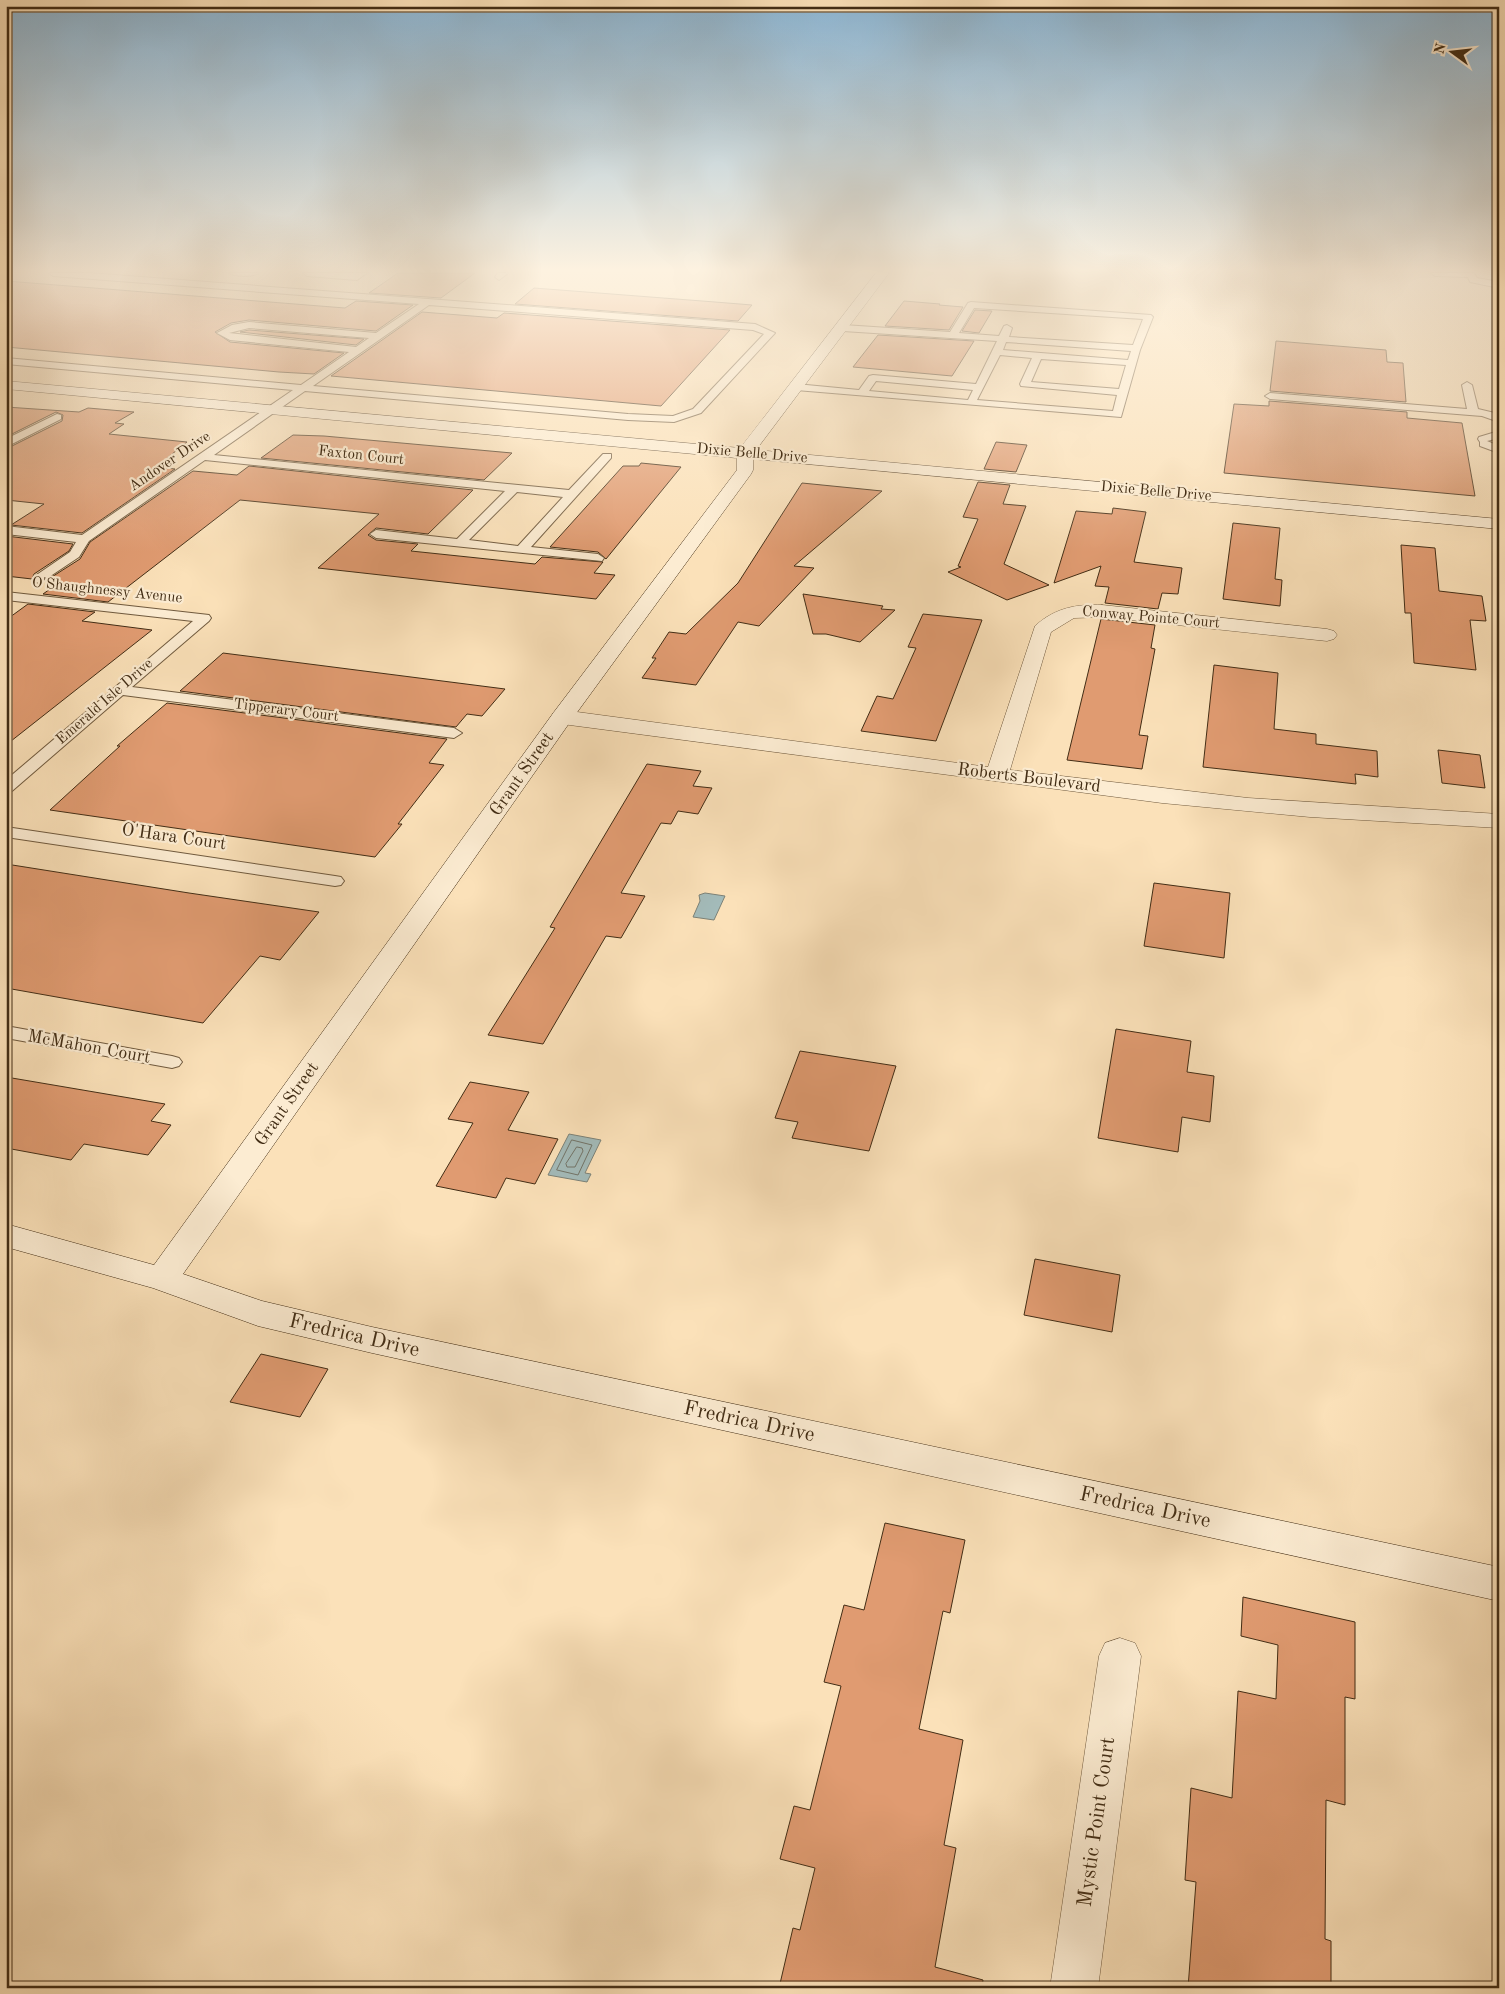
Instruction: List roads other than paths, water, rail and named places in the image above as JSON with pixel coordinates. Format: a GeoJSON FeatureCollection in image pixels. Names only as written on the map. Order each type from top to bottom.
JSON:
{"type":"FeatureCollection","features":[{"type":"Feature","properties":{"kind":"street","name":"Grant Street"},"geometry":{"type":"LineString","coordinates":[[162,1280],[562,717],[745,470],[745,453],[813,366]]}},
{"type":"Feature","properties":{"kind":"street","name":"Dixie Belle Drive"},"geometry":{"type":"LineString","coordinates":[[6,384],[1499,524]]}},
{"type":"Feature","properties":{"kind":"street","name":"Conway Pointe Court"},"geometry":{"type":"LineString","coordinates":[[997,774],[1042,630],[1055,617],[1080,610],[1102,611],[1327,635]]}},
{"type":"Feature","properties":{"kind":"street","name":"Roberts Boulevard"},"geometry":{"type":"LineString","coordinates":[[562,717],[1249,805],[1499,821]]}},
{"type":"Feature","properties":{"kind":"street","name":"Fredrica Drive"},"geometry":{"type":"LineString","coordinates":[[6,1235],[162,1280],[258,1313],[372,1340],[1499,1584]]}},
{"type":"Feature","properties":{"kind":"street","name":"Mystic Point Court"},"geometry":{"type":"LineString","coordinates":[[1074,1988],[1120,1656]]}},
{"type":"Feature","properties":{"kind":"lane"},"geometry":{"type":"LineString","coordinates":[[64,366],[628,417],[674,419],[697,411],[739,366]]}},
{"type":"Feature","properties":{"kind":"lane","name":"Andover Drive"},"geometry":{"type":"LineString","coordinates":[[40,579],[74,554],[84,539],[335,366]]}},
{"type":"Feature","properties":{"kind":"lane"},"geometry":{"type":"LineString","coordinates":[[972,403],[989,366]]}},
{"type":"Feature","properties":{"kind":"lane"},"geometry":{"type":"LineString","coordinates":[[1033,366],[1025,384],[1124,393]]}},
{"type":"Feature","properties":{"kind":"lane"},"geometry":{"type":"LineString","coordinates":[[796,387],[1117,416],[1131,366]]}},
{"type":"Feature","properties":{"kind":"lane"},"geometry":{"type":"LineString","coordinates":[[862,393],[873,378],[979,387]]}},
{"type":"Feature","properties":{"kind":"lane"},"geometry":{"type":"LineString","coordinates":[[1467,385],[1473,412]]}},
{"type":"Feature","properties":{"kind":"lane"},"geometry":{"type":"LineString","coordinates":[[1270,396],[1473,412],[1495,416],[1499,419]]}},
{"type":"Feature","properties":{"kind":"lane"},"geometry":{"type":"LineString","coordinates":[[8,441],[57,417]]}},
{"type":"Feature","properties":{"kind":"lane"},"geometry":{"type":"LineString","coordinates":[[1499,434],[1483,441],[1499,450]]}},
{"type":"Feature","properties":{"kind":"lane"},"geometry":{"type":"LineString","coordinates":[[521,550],[608,456]]}},
{"type":"Feature","properties":{"kind":"lane","name":"Faxton Court"},"geometry":{"type":"LineString","coordinates":[[205,457],[573,494]]}},
{"type":"Feature","properties":{"kind":"lane"},"geometry":{"type":"LineString","coordinates":[[460,543],[514,488]]}},
{"type":"Feature","properties":{"kind":"lane"},"geometry":{"type":"LineString","coordinates":[[6,530],[84,539]]}},
{"type":"Feature","properties":{"kind":"lane"},"geometry":{"type":"LineString","coordinates":[[376,534],[598,558]]}},
{"type":"Feature","properties":{"kind":"lane","name":"O'Shaughnessy Avenue"},"geometry":{"type":"LineString","coordinates":[[6,596],[204,618]]}},
{"type":"Feature","properties":{"kind":"lane","name":"Emerald Isle Drive"},"geometry":{"type":"LineString","coordinates":[[6,788],[204,618]]}},
{"type":"Feature","properties":{"kind":"lane","name":"Tipperary Court"},"geometry":{"type":"LineString","coordinates":[[118,690],[454,733]]}},
{"type":"Feature","properties":{"kind":"lane","name":"O'Hara Court"},"geometry":{"type":"LineString","coordinates":[[6,832],[336,881]]}},
{"type":"Feature","properties":{"kind":"lane","name":"McMahon Court"},"geometry":{"type":"LineString","coordinates":[[6,1032],[172,1062]]}},
{"type":"Feature","properties":{"kind":"water"},"geometry":{"type":"Polygon","coordinates":[[[705,893],[725,896],[714,920],[693,917],[700,901],[699,895],[705,893]]]}},
{"type":"Feature","properties":{"kind":"water"},"geometry":{"type":"Polygon","coordinates":[[[569,1134],[601,1140],[585,1173],[591,1174],[587,1182],[548,1175],[569,1134]]]}}]}
